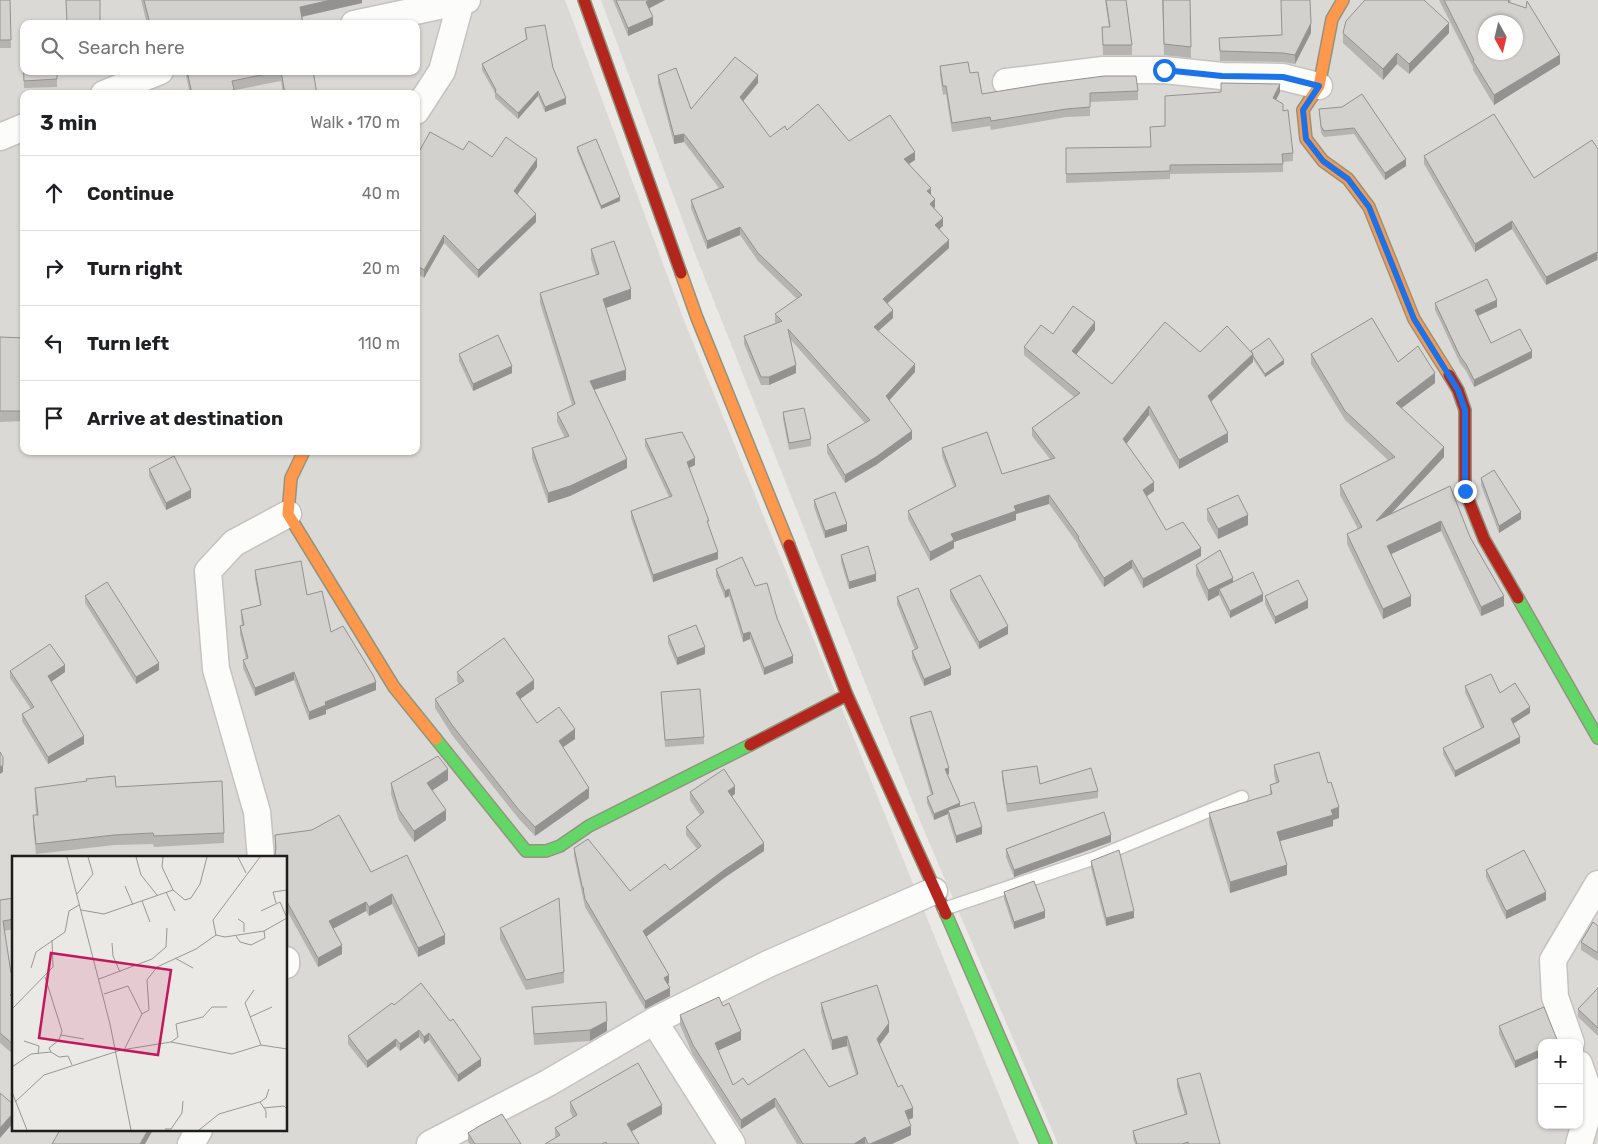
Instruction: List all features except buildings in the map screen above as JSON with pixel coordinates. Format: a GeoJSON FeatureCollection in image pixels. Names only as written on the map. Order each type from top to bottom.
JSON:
{"type":"FeatureCollection","features":[{"type":"Feature","properties":{"kind":"main road"},"geometry":{"type":"LineString","coordinates":[[584,0],[697,318],[848,695],[1046,1144]]}},
{"type":"Feature","properties":{"kind":"main road"},"geometry":{"type":"LineString","coordinates":[[1343,0],[1332,19],[1319,86],[1303,110],[1306,139],[1323,161],[1348,179],[1369,207],[1414,319],[1458,390],[1465,410],[1465,491],[1484,538],[1598,738]]}},
{"type":"Feature","properties":{"kind":"main road"},"geometry":{"type":"LineString","coordinates":[[302,455],[291,478],[288,514],[394,687],[526,851],[541,853],[556,849],[589,826],[848,695]]}},
{"type":"Feature","properties":{"kind":"street"},"geometry":{"type":"LineString","coordinates":[[373,20],[464,1],[442,71],[420,105]]}},
{"type":"Feature","properties":{"kind":"street"},"geometry":{"type":"LineString","coordinates":[[1006,82],[1103,70],[1164,70],[1222,76],[1283,77],[1319,86]]}},
{"type":"Feature","properties":{"kind":"street"},"geometry":{"type":"LineString","coordinates":[[114,90],[150,75]]}},
{"type":"Feature","properties":{"kind":"street"},"geometry":{"type":"LineString","coordinates":[[0,137],[20,129]]}},
{"type":"Feature","properties":{"kind":"street"},"geometry":{"type":"LineString","coordinates":[[262,856],[257,812],[216,669],[208,571],[234,543],[288,514]]}},
{"type":"Feature","properties":{"kind":"street"},"geometry":{"type":"LineString","coordinates":[[1570,1039],[1555,997],[1553,960],[1598,884]]}},
{"type":"Feature","properties":{"kind":"street"},"geometry":{"type":"LineString","coordinates":[[430,1144],[548,1083],[654,1021],[768,964],[939,900]]}},
{"type":"Feature","properties":{"kind":"street"},"geometry":{"type":"LineString","coordinates":[[654,1021],[732,1144]]}},
{"type":"Feature","properties":{"kind":"street"},"geometry":{"type":"LineString","coordinates":[[1579,1144],[1586,1120],[1586,1084],[1583,1075]]}},
{"type":"Feature","properties":{"kind":"street"},"geometry":{"type":"LineString","coordinates":[[191,1144],[198,1132]]}},
{"type":"Feature","properties":{"kind":"lane"},"geometry":{"type":"LineString","coordinates":[[939,900],[1095,858],[1242,797]]}},
{"type":"Feature","properties":{"kind":"shaded area"},"geometry":{"type":"Polygon","coordinates":[[[0,0],[565,0],[685,323],[1019,1144],[0,1144],[0,0]]]}},
{"type":"Feature","properties":{"kind":"shaded area"},"geometry":{"type":"Polygon","coordinates":[[[601,0],[1598,0],[1598,1144],[1058,1144],[920,821],[694,251],[601,0]]]}},
{"type":"Feature","properties":{"kind":"traffic: fast"},"geometry":{"type":"LineString","coordinates":[[1518,598],[1598,738]]}},
{"type":"Feature","properties":{"kind":"traffic: fast"},"geometry":{"type":"LineString","coordinates":[[436,739],[526,851],[546,851],[560,846],[589,826],[750,745]]}},
{"type":"Feature","properties":{"kind":"traffic: fast"},"geometry":{"type":"LineString","coordinates":[[946,914],[1046,1144]]}},
{"type":"Feature","properties":{"kind":"traffic: slow"},"geometry":{"type":"LineString","coordinates":[[1343,0],[1332,19],[1319,86],[1303,110],[1306,139],[1323,161],[1348,179],[1369,207],[1414,319],[1449,375]]}},
{"type":"Feature","properties":{"kind":"traffic: slow"},"geometry":{"type":"LineString","coordinates":[[681,273],[697,318],[789,545]]}},
{"type":"Feature","properties":{"kind":"traffic: slow"},"geometry":{"type":"LineString","coordinates":[[302,455],[291,478],[288,514],[394,687],[436,739]]}},
{"type":"Feature","properties":{"kind":"traffic: jam"},"geometry":{"type":"LineString","coordinates":[[584,0],[681,273]]}},
{"type":"Feature","properties":{"kind":"traffic: jam"},"geometry":{"type":"LineString","coordinates":[[1449,375],[1458,390],[1465,410],[1465,491],[1484,539],[1518,598]]}},
{"type":"Feature","properties":{"kind":"traffic: jam"},"geometry":{"type":"LineString","coordinates":[[789,545],[847,695],[946,914]]}},
{"type":"Feature","properties":{"kind":"traffic: jam"},"geometry":{"type":"LineString","coordinates":[[750,745],[847,695]]}},
{"type":"Feature","properties":{"kind":"route"},"geometry":{"type":"LineString","coordinates":[[1164,70],[1222,76],[1283,77],[1319,86],[1303,110],[1306,139],[1323,161],[1348,179],[1369,207],[1414,319],[1458,390],[1465,410],[1465,491]]}}]}
